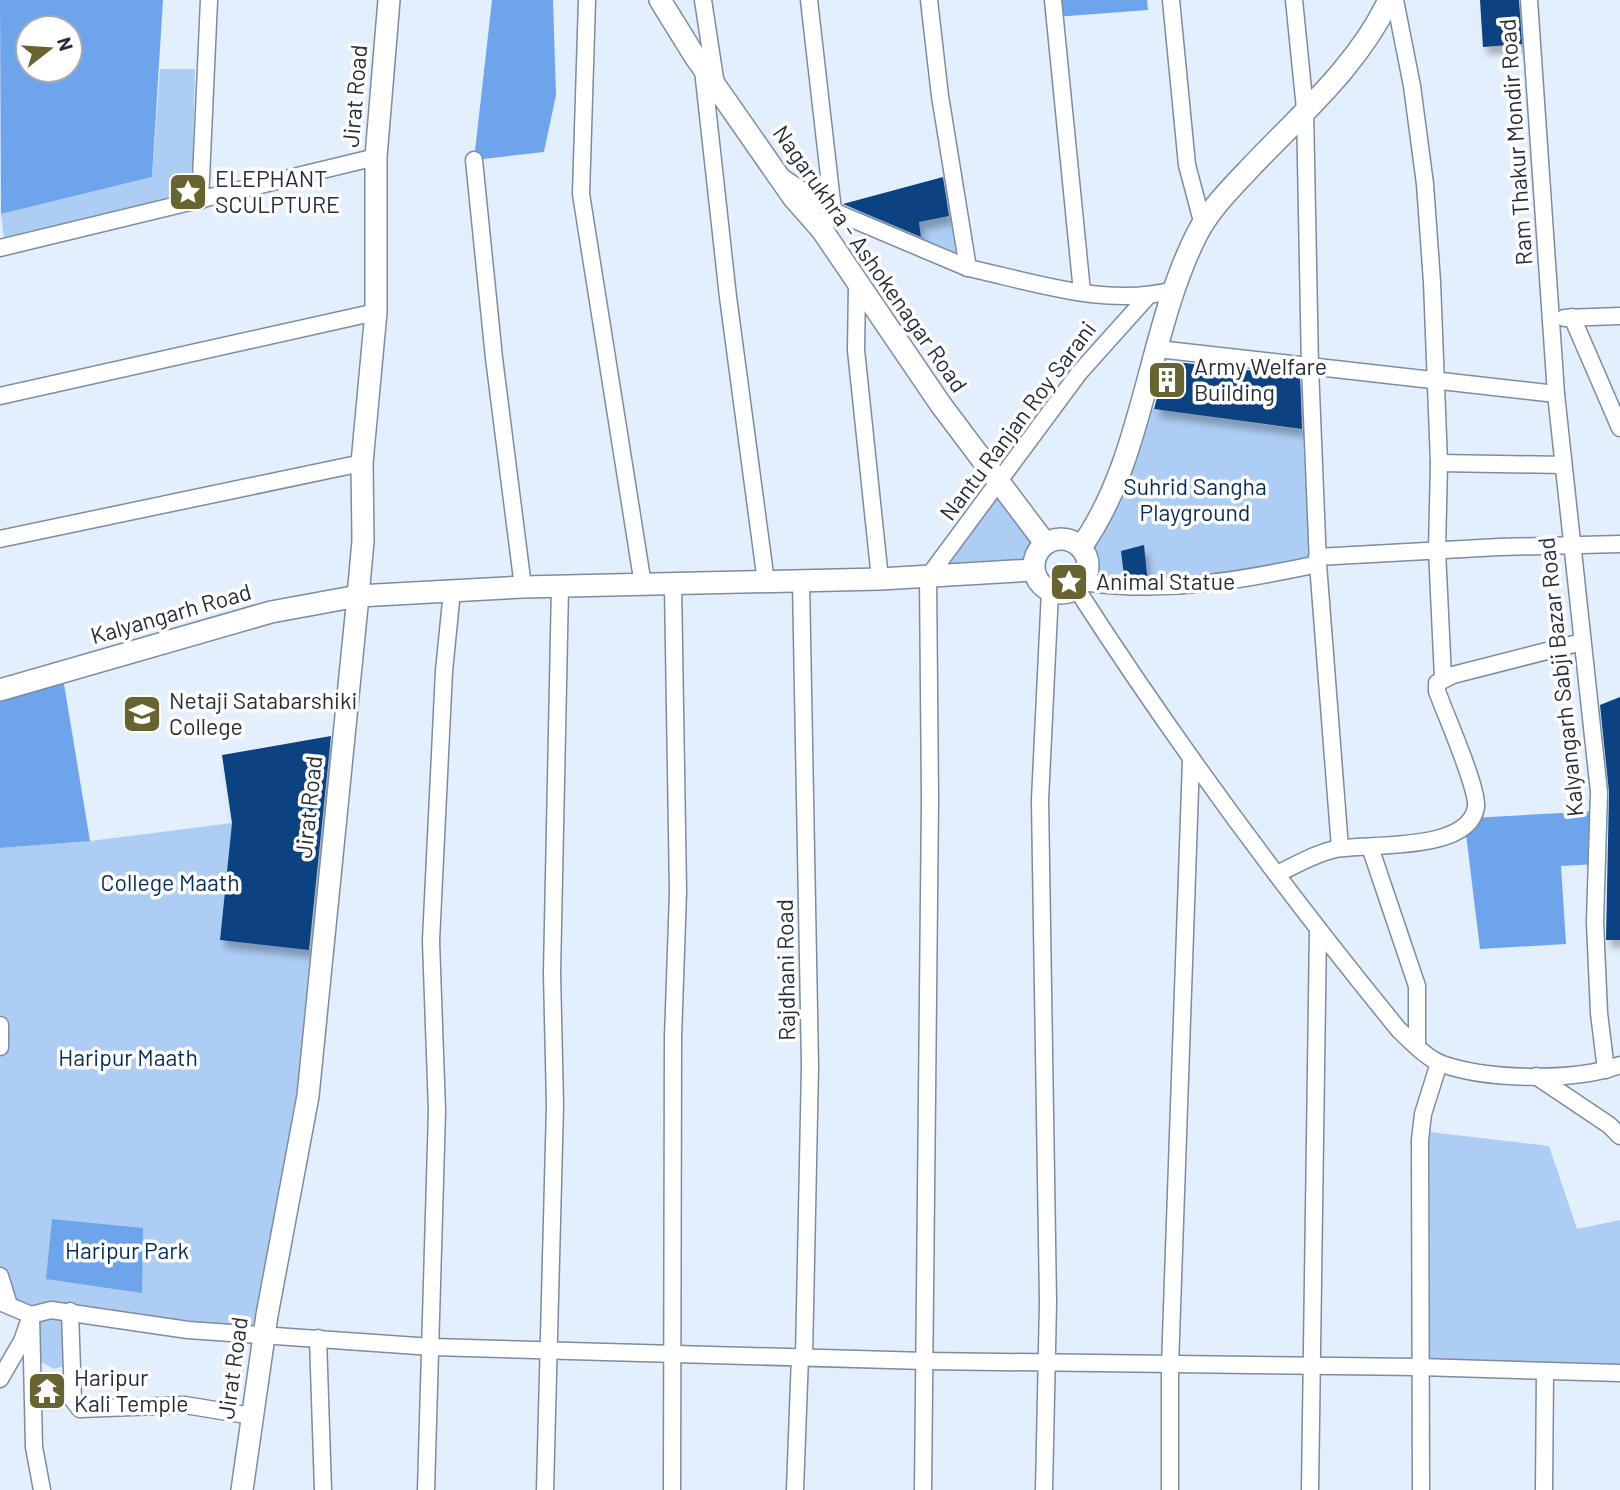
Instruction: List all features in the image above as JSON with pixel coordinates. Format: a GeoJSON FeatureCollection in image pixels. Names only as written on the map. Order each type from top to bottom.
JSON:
{"type":"FeatureCollection","features":[{"type":"Feature","properties":{"kind":"main road","name":"Jirat Road"},"geometry":{"type":"LineString","coordinates":[[242,1490],[264,1335],[308,1096],[358,596],[363,541],[362,463],[376,312],[376,157],[389,0]]}},
{"type":"Feature","properties":{"kind":"main road","name":"Nagarukhra - Ashokenagar Road"},"geometry":{"type":"LineString","coordinates":[[660,0],[703,69],[776,173],[822,230],[857,286],[1045,543]]}},
{"type":"Feature","properties":{"kind":"main road"},"geometry":{"type":"LineString","coordinates":[[1081,547],[1092,531],[1118,474],[1174,290],[1203,225],[1234,186],[1360,50],[1389,0]]}},
{"type":"Feature","properties":{"kind":"main road"},"geometry":{"type":"LineString","coordinates":[[1066,539],[1081,547],[1088,564],[1080,585],[1068,592],[1049,591],[1042,586],[1034,570],[1036,553],[1045,543],[1066,539]]}},
{"type":"Feature","properties":{"kind":"main road","name":"Kalyangarh Road"},"geometry":{"type":"LineString","coordinates":[[0,690],[299,605],[358,596],[523,587],[880,579],[1034,570]]}},
{"type":"Feature","properties":{"kind":"street"},"geometry":{"type":"LineString","coordinates":[[200,201],[209,0]]}},
{"type":"Feature","properties":{"kind":"street"},"geometry":{"type":"LineString","coordinates":[[587,0],[581,194],[643,585]]}},
{"type":"Feature","properties":{"kind":"street"},"geometry":{"type":"LineString","coordinates":[[703,0],[717,88]]}},
{"type":"Feature","properties":{"kind":"street"},"geometry":{"type":"LineString","coordinates":[[809,0],[833,211],[822,230]]}},
{"type":"Feature","properties":{"kind":"street"},"geometry":{"type":"LineString","coordinates":[[929,0],[940,96],[968,268]]}},
{"type":"Feature","properties":{"kind":"street"},"geometry":{"type":"LineString","coordinates":[[1054,0],[1082,292]]}},
{"type":"Feature","properties":{"kind":"street"},"geometry":{"type":"LineString","coordinates":[[1171,0],[1186,165],[1203,225]]}},
{"type":"Feature","properties":{"kind":"street"},"geometry":{"type":"LineString","coordinates":[[1294,0],[1306,109],[1310,367],[1317,561],[1340,848]]}},
{"type":"Feature","properties":{"kind":"street"},"geometry":{"type":"LineString","coordinates":[[1395,0],[1424,184],[1433,282],[1439,463],[1437,550],[1443,678]]}},
{"type":"Feature","properties":{"kind":"street","name":"Ram Thakur Mondir Road"},"geometry":{"type":"LineString","coordinates":[[1529,0],[1548,280]]}},
{"type":"Feature","properties":{"kind":"street"},"geometry":{"type":"LineString","coordinates":[[703,69],[727,297],[766,582]]}},
{"type":"Feature","properties":{"kind":"street"},"geometry":{"type":"LineString","coordinates":[[0,248],[376,157]]}},
{"type":"Feature","properties":{"kind":"street"},"geometry":{"type":"LineString","coordinates":[[474,160],[494,358],[523,587]]}},
{"type":"Feature","properties":{"kind":"street"},"geometry":{"type":"LineString","coordinates":[[776,173],[833,211],[968,268],[1082,292],[1148,296],[1174,290]]}},
{"type":"Feature","properties":{"kind":"street","name":"Kalyangarh Sabji Bazar Road"},"geometry":{"type":"LineString","coordinates":[[1548,280],[1570,544],[1599,792],[1595,922],[1599,1013],[1613,1067]]}},
{"type":"Feature","properties":{"kind":"street"},"geometry":{"type":"LineString","coordinates":[[857,286],[856,350],[880,579]]}},
{"type":"Feature","properties":{"kind":"street","name":"Nantu Ranjan Roy Sarani"},"geometry":{"type":"LineString","coordinates":[[928,577],[1079,373],[1148,296]]}},
{"type":"Feature","properties":{"kind":"street"},"geometry":{"type":"LineString","coordinates":[[0,396],[376,312]]}},
{"type":"Feature","properties":{"kind":"street"},"geometry":{"type":"LineString","coordinates":[[1551,318],[1620,316]]}},
{"type":"Feature","properties":{"kind":"street"},"geometry":{"type":"LineString","coordinates":[[1572,317],[1620,428]]}},
{"type":"Feature","properties":{"kind":"street"},"geometry":{"type":"LineString","coordinates":[[1158,349],[1556,394]]}},
{"type":"Feature","properties":{"kind":"street"},"geometry":{"type":"LineString","coordinates":[[0,539],[362,463]]}},
{"type":"Feature","properties":{"kind":"street"},"geometry":{"type":"LineString","coordinates":[[1439,463],[1563,465]]}},
{"type":"Feature","properties":{"kind":"street"},"geometry":{"type":"LineString","coordinates":[[1080,585],[1200,585],[1317,561],[1437,550],[1620,544]]}},
{"type":"Feature","properties":{"kind":"street"},"geometry":{"type":"LineString","coordinates":[[923,1490],[930,799],[928,577]]}},
{"type":"Feature","properties":{"kind":"street","name":"Rajdhani Road"},"geometry":{"type":"LineString","coordinates":[[795,1490],[802,1357],[810,1066],[801,582]]}},
{"type":"Feature","properties":{"kind":"street"},"geometry":{"type":"LineString","coordinates":[[672,1490],[673,1038],[678,891],[673,585]]}},
{"type":"Feature","properties":{"kind":"street"},"geometry":{"type":"LineString","coordinates":[[1080,585],[1191,760],[1258,853],[1399,1030],[1439,1063],[1496,1073],[1536,1076],[1586,1074],[1613,1067]]}},
{"type":"Feature","properties":{"kind":"street"},"geometry":{"type":"LineString","coordinates":[[545,1490],[555,1105],[552,960],[560,587]]}},
{"type":"Feature","properties":{"kind":"street"},"geometry":{"type":"LineString","coordinates":[[426,1490],[437,1111],[431,941],[444,671],[452,591]]}},
{"type":"Feature","properties":{"kind":"street"},"geometry":{"type":"LineString","coordinates":[[1044,1490],[1047,1364],[1040,800],[1049,591]]}},
{"type":"Feature","properties":{"kind":"street"},"geometry":{"type":"LineString","coordinates":[[1277,874],[1340,848],[1420,844],[1465,826],[1472,818],[1476,797],[1437,691],[1437,683],[1443,678],[1582,642]]}},
{"type":"Feature","properties":{"kind":"street"},"geometry":{"type":"LineString","coordinates":[[1170,1490],[1170,1366],[1191,760]]}},
{"type":"Feature","properties":{"kind":"street"},"geometry":{"type":"LineString","coordinates":[[1370,847],[1418,986],[1417,1046]]}},
{"type":"Feature","properties":{"kind":"street"},"geometry":{"type":"LineString","coordinates":[[1310,1490],[1318,929]]}},
{"type":"Feature","properties":{"kind":"street"},"geometry":{"type":"LineString","coordinates":[[0,1025],[0,1047]]}},
{"type":"Feature","properties":{"kind":"street"},"geometry":{"type":"LineString","coordinates":[[1421,1490],[1420,1140],[1423,1114],[1439,1063]]}},
{"type":"Feature","properties":{"kind":"street"},"geometry":{"type":"LineString","coordinates":[[1536,1076],[1609,1125],[1620,1136]]}},
{"type":"Feature","properties":{"kind":"street"},"geometry":{"type":"LineString","coordinates":[[0,1276],[5,1304],[31,1315],[51,1310],[70,1311],[188,1330],[432,1347],[548,1348],[1047,1364],[1419,1367],[1620,1373]]}},
{"type":"Feature","properties":{"kind":"street"},"geometry":{"type":"LineString","coordinates":[[70,1311],[73,1401],[80,1409],[185,1405],[252,1416]]}},
{"type":"Feature","properties":{"kind":"street"},"geometry":{"type":"LineString","coordinates":[[0,1380],[22,1341],[31,1315]]}},
{"type":"Feature","properties":{"kind":"street"},"geometry":{"type":"LineString","coordinates":[[31,1315],[34,1447],[42,1490]]}},
{"type":"Feature","properties":{"kind":"street"},"geometry":{"type":"LineString","coordinates":[[318,1338],[324,1490]]}},
{"type":"Feature","properties":{"kind":"street"},"geometry":{"type":"LineString","coordinates":[[1544,1490],[1545,1371]]}},
{"type":"Feature","properties":{"kind":"green space"},"geometry":{"type":"Polygon","coordinates":[[[160,69],[195,69],[192,201],[5,247],[1,214],[152,177],[160,69]]]}},
{"type":"Feature","properties":{"kind":"green space"},"geometry":{"type":"Polygon","coordinates":[[[960,214],[968,268],[922,248],[919,222],[960,214]]]}},
{"type":"Feature","properties":{"kind":"green space","name":"Suhrid Sangha Playground"},"geometry":{"type":"Polygon","coordinates":[[[1140,407],[1312,431],[1318,564],[1245,579],[1083,582],[1088,564],[1086,555],[1140,407]]]}},
{"type":"Feature","properties":{"kind":"green space"},"geometry":{"type":"Polygon","coordinates":[[[1000,482],[1045,543],[1033,570],[928,577],[1000,482]]]}},
{"type":"Feature","properties":{"kind":"green space"},"geometry":{"type":"Polygon","coordinates":[[[232,823],[220,940],[321,951],[264,1335],[70,1311],[71,1364],[54,1369],[32,1357],[31,1315],[9,1305],[0,1276],[0,848],[90,841],[232,823]]]}},
{"type":"Feature","properties":{"kind":"green space"},"geometry":{"type":"Polygon","coordinates":[[[1421,1131],[1549,1146],[1577,1229],[1620,1220],[1620,1373],[1419,1367],[1421,1131]]]}},
{"type":"Feature","properties":{"kind":"water"},"geometry":{"type":"Polygon","coordinates":[[[0,0],[163,0],[152,177],[1,214],[0,0]]]}},
{"type":"Feature","properties":{"kind":"water"},"geometry":{"type":"Polygon","coordinates":[[[492,0],[553,0],[556,95],[544,152],[474,160],[492,0]]]}},
{"type":"Feature","properties":{"kind":"water"},"geometry":{"type":"Polygon","coordinates":[[[1053,0],[1147,0],[1148,10],[1055,17],[1053,0]]]}},
{"type":"Feature","properties":{"kind":"water"},"geometry":{"type":"Polygon","coordinates":[[[62,672],[90,841],[0,848],[0,690],[62,672]]]}},
{"type":"Feature","properties":{"kind":"water"},"geometry":{"type":"Polygon","coordinates":[[[1598,811],[1597,864],[1561,866],[1566,944],[1480,949],[1465,826],[1472,818],[1598,811]]]}},
{"type":"Feature","properties":{"kind":"water"},"geometry":{"type":"Polygon","coordinates":[[[52,1219],[143,1228],[142,1293],[46,1279],[52,1219]]]}},
{"type":"Feature","properties":{"kind":"building"},"geometry":{"type":"Polygon","coordinates":[[[1480,0],[1519,0],[1522,44],[1483,47],[1480,0]]]}},
{"type":"Feature","properties":{"kind":"building"},"geometry":{"type":"Polygon","coordinates":[[[943,177],[949,216],[919,222],[921,237],[843,204],[943,177]]]}},
{"type":"Feature","properties":{"kind":"building"},"geometry":{"type":"Polygon","coordinates":[[[1167,361],[1300,376],[1302,429],[1154,409],[1167,361]]]}},
{"type":"Feature","properties":{"kind":"building"},"geometry":{"type":"Polygon","coordinates":[[[1144,545],[1147,576],[1124,575],[1121,551],[1144,545]]]}},
{"type":"Feature","properties":{"kind":"building"},"geometry":{"type":"Polygon","coordinates":[[[1620,697],[1620,940],[1606,940],[1609,792],[1600,705],[1620,697]]]}},
{"type":"Feature","properties":{"kind":"building"},"geometry":{"type":"Polygon","coordinates":[[[331,736],[309,950],[220,940],[232,823],[222,755],[331,736]]]}},
{"type":"Feature","properties":{"kind":"building","name":"Haripur Kali Temple"},"geometry":{"type":"Polygon","coordinates":[[[43,1379],[58,1385],[55,1398],[43,1400],[43,1379]]]}},
{"type":"Feature","properties":{"kind":"place","name":"ELEPHANT SCULPTURE"},"geometry":{"type":"Point","coordinates":[188,192]}},
{"type":"Feature","properties":{"kind":"place","name":"Army Welfare Building"},"geometry":{"type":"Point","coordinates":[1167,380]}},
{"type":"Feature","properties":{"kind":"place","name":"Animal Statue"},"geometry":{"type":"Point","coordinates":[1069,582]}},
{"type":"Feature","properties":{"kind":"place","name":"Netaji Satabarshiki College"},"geometry":{"type":"Point","coordinates":[142,714]}},
{"type":"Feature","properties":{"kind":"place","name":"Haripur Kali Temple"},"geometry":{"type":"Point","coordinates":[47,1391]}},
{"type":"Feature","properties":{"kind":"park label","name":"College Maath"},"geometry":{"type":"Point","coordinates":[170,883]}},
{"type":"Feature","properties":{"kind":"park label","name":"Haripur Maath"},"geometry":{"type":"Point","coordinates":[128,1058]}},
{"type":"Feature","properties":{"kind":"park label","name":"Haripur Park"},"geometry":{"type":"Point","coordinates":[127,1251]}}]}
